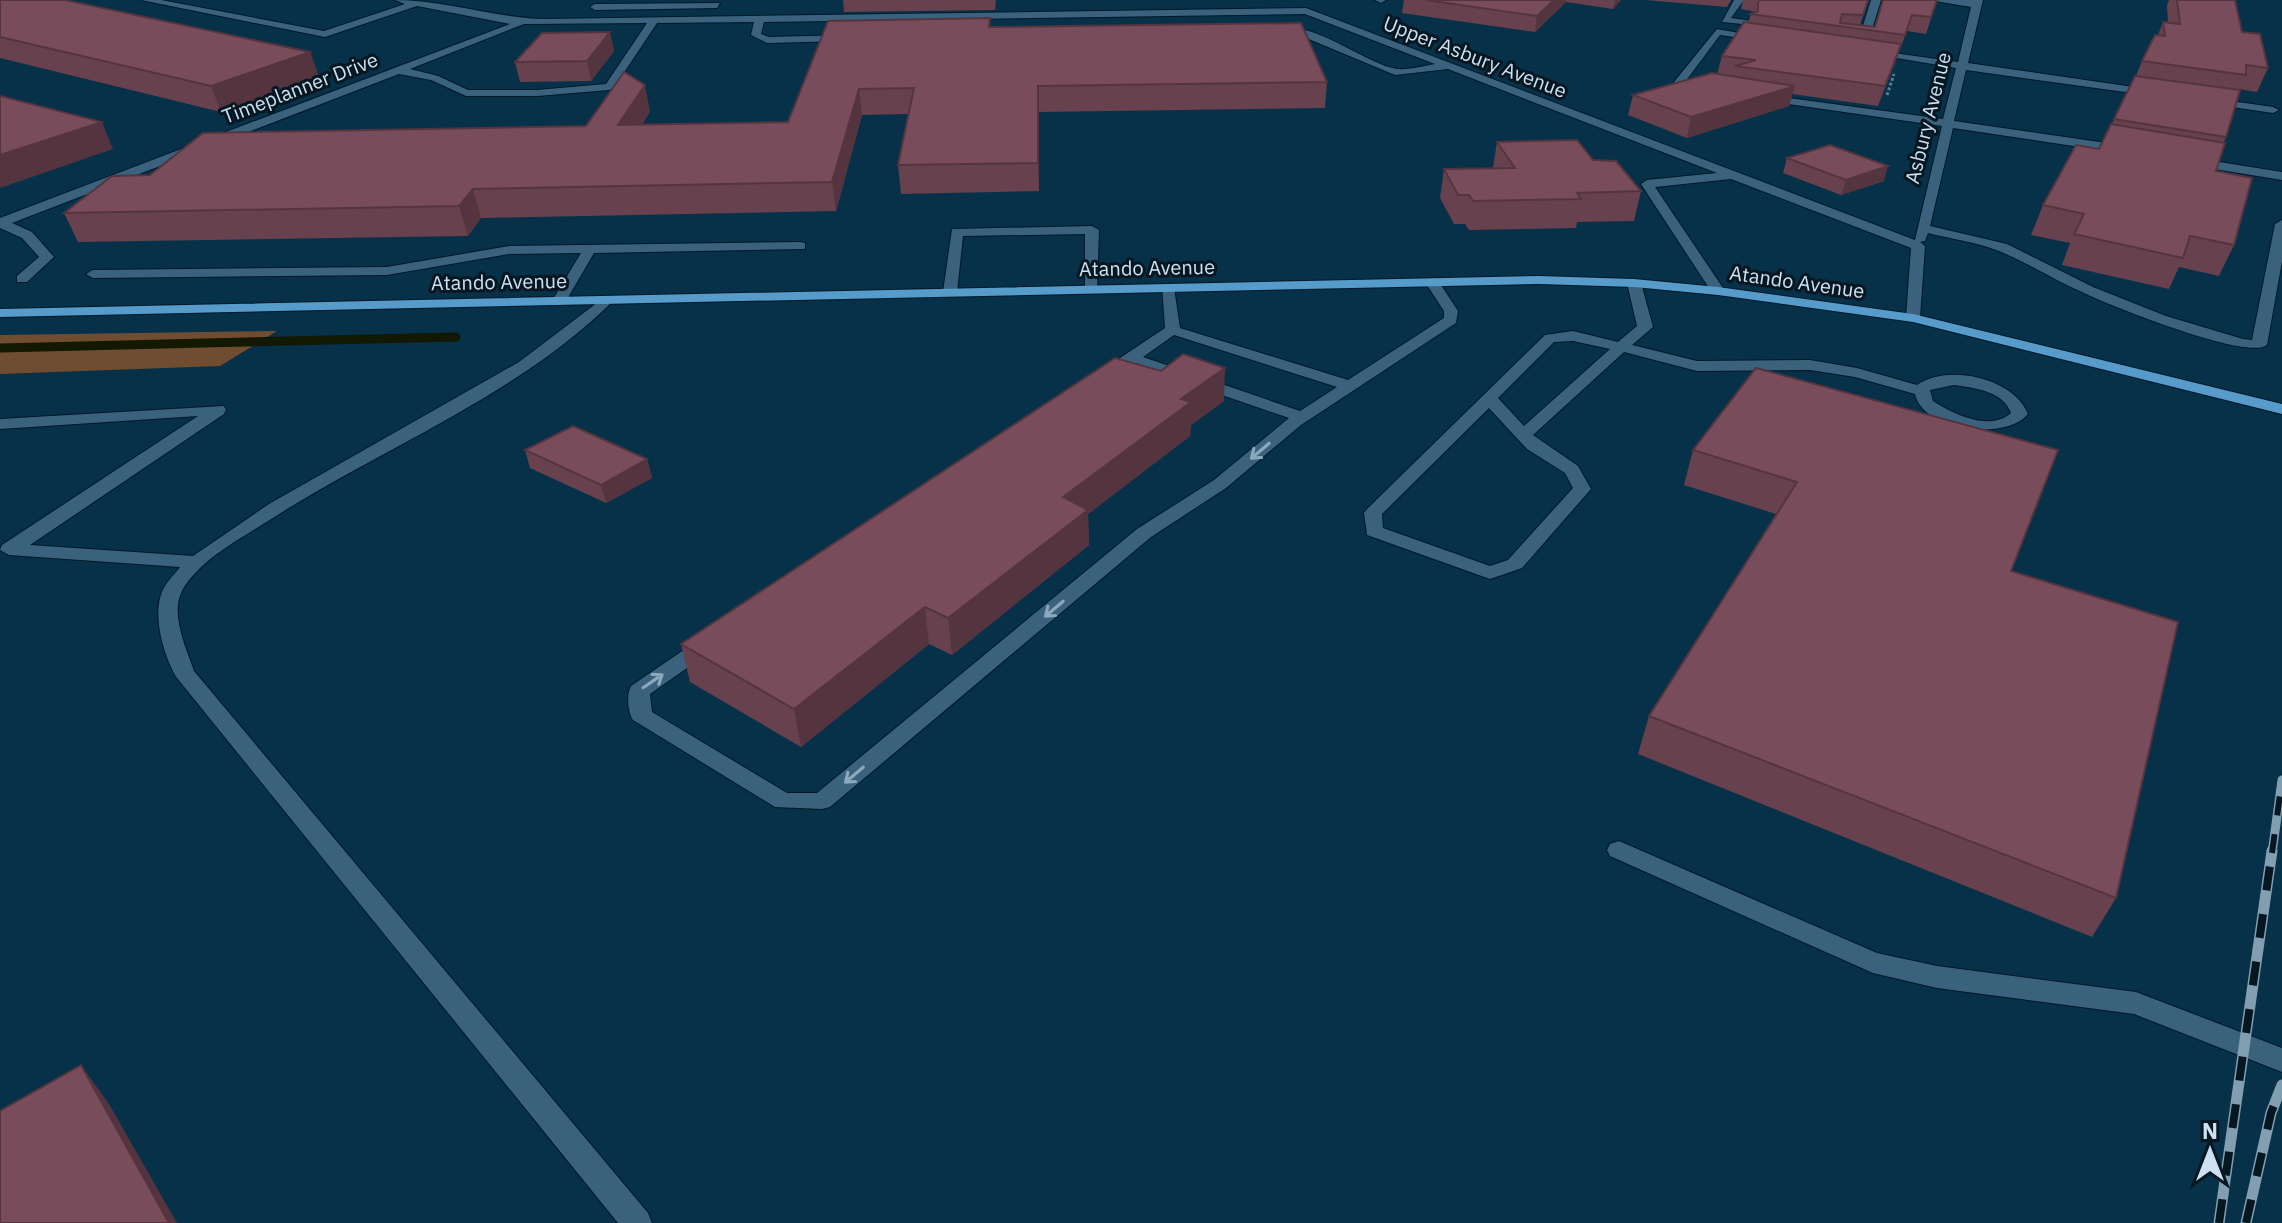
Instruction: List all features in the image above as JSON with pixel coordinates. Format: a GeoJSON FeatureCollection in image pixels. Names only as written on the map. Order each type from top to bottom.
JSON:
{"type":"FeatureCollection","features":[{"type":"Feature","properties":{"kind":"main road","name":"Atando Avenue"},"geometry":{"type":"LineString","coordinates":[[0,313],[1539,280],[1634,283],[1718,291],[1913,318],[2282,409]]}},
{"type":"Feature","properties":{"kind":"street"},"geometry":{"type":"LineString","coordinates":[[146,0],[325,34],[417,3]]}},
{"type":"Feature","properties":{"kind":"street"},"geometry":{"type":"LineString","coordinates":[[170,5],[187,0]]}},
{"type":"Feature","properties":{"kind":"street","name":"Upper Asbury Avenue"},"geometry":{"type":"LineString","coordinates":[[400,0],[523,22],[760,19],[909,13],[1116,20],[1306,11],[1918,246]]}},
{"type":"Feature","properties":{"kind":"street"},"geometry":{"type":"LineString","coordinates":[[1306,11],[1322,0]]}},
{"type":"Feature","properties":{"kind":"street"},"geometry":{"type":"LineString","coordinates":[[1739,0],[1725,20],[1756,24]]}},
{"type":"Feature","properties":{"kind":"street"},"geometry":{"type":"LineString","coordinates":[[1833,35],[1864,39],[1876,0]]}},
{"type":"Feature","properties":{"kind":"street"},"geometry":{"type":"LineString","coordinates":[[1934,0],[1978,3]]}},
{"type":"Feature","properties":{"kind":"street"},"geometry":{"type":"LineString","coordinates":[[592,22],[597,12],[593,4],[719,2]]}},
{"type":"Feature","properties":{"kind":"street"},"geometry":{"type":"LineString","coordinates":[[708,20],[719,2]]}},
{"type":"Feature","properties":{"kind":"street"},"geometry":{"type":"LineString","coordinates":[[1110,2],[1116,20]]}},
{"type":"Feature","properties":{"kind":"street","name":"Asbury Avenue"},"geometry":{"type":"LineString","coordinates":[[1918,246],[1978,3]]}},
{"type":"Feature","properties":{"kind":"street"},"geometry":{"type":"LineString","coordinates":[[745,19],[751,9],[865,7]]}},
{"type":"Feature","properties":{"kind":"street"},"geometry":{"type":"LineString","coordinates":[[760,19],[756,35],[767,40],[858,38]]}},
{"type":"Feature","properties":{"kind":"street"},"geometry":{"type":"LineString","coordinates":[[398,70],[434,78],[466,93],[523,94],[609,87],[654,21]]}},
{"type":"Feature","properties":{"kind":"street","name":"Timeplanner Drive"},"geometry":{"type":"LineString","coordinates":[[0,223],[523,22]]}},
{"type":"Feature","properties":{"kind":"street"},"geometry":{"type":"LineString","coordinates":[[1273,31],[1306,34],[1395,72],[1448,66]]}},
{"type":"Feature","properties":{"kind":"street"},"geometry":{"type":"LineString","coordinates":[[1708,88],[1678,84],[1717,32],[1779,40]]}},
{"type":"Feature","properties":{"kind":"street"},"geometry":{"type":"LineString","coordinates":[[1855,51],[2163,94]]}},
{"type":"Feature","properties":{"kind":"street"},"geometry":{"type":"LineString","coordinates":[[1753,95],[1946,125],[2010,130],[2146,153]]}},
{"type":"Feature","properties":{"kind":"street"},"geometry":{"type":"LineString","coordinates":[[2195,99],[2273,110]]}},
{"type":"Feature","properties":{"kind":"street"},"geometry":{"type":"LineString","coordinates":[[2176,159],[2282,176]]}},
{"type":"Feature","properties":{"kind":"street"},"geometry":{"type":"LineString","coordinates":[[1718,291],[1688,243],[1660,209],[1647,184],[1735,176]]}},
{"type":"Feature","properties":{"kind":"street"},"geometry":{"type":"LineString","coordinates":[[0,223],[27,235],[47,257],[22,279]]}},
{"type":"Feature","properties":{"kind":"street"},"geometry":{"type":"LineString","coordinates":[[1922,228],[2002,247],[2088,290],[2161,319],[2242,344],[2259,345],[2282,224]]}},
{"type":"Feature","properties":{"kind":"street"},"geometry":{"type":"LineString","coordinates":[[950,292],[957,232],[1092,230],[1092,289]]}},
{"type":"Feature","properties":{"kind":"street"},"geometry":{"type":"LineString","coordinates":[[93,274],[387,271],[509,250],[800,246]]}},
{"type":"Feature","properties":{"kind":"street"},"geometry":{"type":"LineString","coordinates":[[1913,318],[1918,246]]}},
{"type":"Feature","properties":{"kind":"street"},"geometry":{"type":"LineString","coordinates":[[559,301],[590,249]]}},
{"type":"Feature","properties":{"kind":"street"},"geometry":{"type":"LineString","coordinates":[[717,638],[639,691],[641,715],[783,801],[822,801],[1144,533],[1220,484],[1302,417],[1451,320],[1451,311],[1432,282]]}},
{"type":"Feature","properties":{"kind":"street"},"geometry":{"type":"LineString","coordinates":[[1524,435],[1645,327],[1634,283]]}},
{"type":"Feature","properties":{"kind":"street"},"geometry":{"type":"LineString","coordinates":[[1167,288],[1172,330]]}},
{"type":"Feature","properties":{"kind":"street"},"geometry":{"type":"LineString","coordinates":[[606,300],[573,332],[523,367],[278,507],[193,562],[172,589],[169,627],[184,673],[637,1223]]}},
{"type":"Feature","properties":{"kind":"street"},"geometry":{"type":"LineString","coordinates":[[1172,330],[1349,385]]}},
{"type":"Feature","properties":{"kind":"street"},"geometry":{"type":"LineString","coordinates":[[1094,383],[1172,330]]}},
{"type":"Feature","properties":{"kind":"street"},"geometry":{"type":"LineString","coordinates":[[1489,398],[1533,445],[1572,470],[1582,489],[1515,564],[1490,573],[1374,531],[1373,513],[1489,398],[1550,338],[1573,336],[1697,366],[1810,365],[1857,373],[1922,391]]}},
{"type":"Feature","properties":{"kind":"street"},"geometry":{"type":"LineString","coordinates":[[1131,358],[1302,417]]}},
{"type":"Feature","properties":{"kind":"street"},"geometry":{"type":"LineString","coordinates":[[1940,381],[1970,382],[2012,399],[2020,414],[2016,420],[1994,426],[1962,422],[1934,410],[1925,403],[1922,391],[1929,384],[1940,381]]}},
{"type":"Feature","properties":{"kind":"street"},"geometry":{"type":"LineString","coordinates":[[0,424],[218,410],[6,550]]}},
{"type":"Feature","properties":{"kind":"street"},"geometry":{"type":"LineString","coordinates":[[6,550],[193,562]]}},
{"type":"Feature","properties":{"kind":"street"},"geometry":{"type":"LineString","coordinates":[[1619,850],[1873,963],[1937,977],[2136,1003],[2282,1060]]}},
{"type":"Feature","properties":{"kind":"shaded area"},"geometry":{"type":"Polygon","coordinates":[[[277,331],[220,366],[0,374],[0,335],[277,331]]]}},
{"type":"Feature","properties":{"kind":"building"},"geometry":{"type":"Polygon","coordinates":[[[0,0],[65,0],[310,52],[211,86],[0,37],[0,0]]]}},
{"type":"Feature","properties":{"kind":"building"},"geometry":{"type":"Polygon","coordinates":[[[1426,0],[1554,0],[1537,16],[1426,0]]]}},
{"type":"Feature","properties":{"kind":"building"},"geometry":{"type":"Polygon","coordinates":[[[1760,0],[1868,0],[1863,15],[1842,14],[1840,23],[1875,27],[1883,0],[1937,0],[1931,17],[1912,15],[1905,35],[1751,14],[1758,11],[1760,0]]]}},
{"type":"Feature","properties":{"kind":"building"},"geometry":{"type":"Polygon","coordinates":[[[2177,0],[2235,0],[2242,32],[2260,34],[2268,68],[2246,65],[2246,75],[2142,61],[2155,35],[2165,36],[2163,22],[2180,24],[2177,0]]]}},
{"type":"Feature","properties":{"kind":"building"},"geometry":{"type":"Polygon","coordinates":[[[990,18],[989,27],[1301,23],[1327,82],[1038,86],[1038,163],[898,165],[914,88],[859,89],[832,182],[473,189],[459,206],[64,213],[112,176],[150,175],[203,133],[586,126],[624,72],[645,85],[618,125],[788,122],[828,21],[990,18]]]}},
{"type":"Feature","properties":{"kind":"building"},"geometry":{"type":"Polygon","coordinates":[[[1744,22],[1901,44],[1885,86],[1735,66],[1756,60],[1722,56],[1744,22]]]}},
{"type":"Feature","properties":{"kind":"building"},"geometry":{"type":"Polygon","coordinates":[[[610,32],[587,61],[515,62],[542,33],[610,32]]]}},
{"type":"Feature","properties":{"kind":"building"},"geometry":{"type":"Polygon","coordinates":[[[1712,73],[1795,86],[1691,117],[1633,95],[1712,73]]]}},
{"type":"Feature","properties":{"kind":"building"},"geometry":{"type":"Polygon","coordinates":[[[2135,76],[2240,90],[2226,137],[2114,119],[2135,76]]]}},
{"type":"Feature","properties":{"kind":"building"},"geometry":{"type":"Polygon","coordinates":[[[0,96],[102,122],[0,155],[0,96]]]}},
{"type":"Feature","properties":{"kind":"building"},"geometry":{"type":"Polygon","coordinates":[[[2111,124],[2225,143],[2216,171],[2252,178],[2234,245],[2190,236],[2183,258],[2074,234],[2084,214],[2043,205],[2076,145],[2099,149],[2111,124]]]}},
{"type":"Feature","properties":{"kind":"building"},"geometry":{"type":"Polygon","coordinates":[[[1577,140],[1593,160],[1616,161],[1641,191],[1577,193],[1581,199],[1473,201],[1469,195],[1458,195],[1444,169],[1515,168],[1497,142],[1577,140]]]}},
{"type":"Feature","properties":{"kind":"building"},"geometry":{"type":"Polygon","coordinates":[[[1830,145],[1888,166],[1846,180],[1787,158],[1830,145]]]}},
{"type":"Feature","properties":{"kind":"building"},"geometry":{"type":"Polygon","coordinates":[[[1183,354],[1225,368],[1181,399],[1191,402],[1063,497],[1088,510],[948,618],[925,607],[794,709],[681,644],[1115,358],[1161,371],[1183,354]]]}},
{"type":"Feature","properties":{"kind":"building"},"geometry":{"type":"Polygon","coordinates":[[[1756,368],[2058,450],[2011,571],[2178,622],[2116,898],[1649,716],[1797,482],[1693,450],[1756,368]]]}},
{"type":"Feature","properties":{"kind":"building"},"geometry":{"type":"Polygon","coordinates":[[[573,426],[647,459],[601,485],[525,450],[573,426]]]}},
{"type":"Feature","properties":{"kind":"building"},"geometry":{"type":"Polygon","coordinates":[[[81,1065],[169,1223],[0,1223],[0,1111],[81,1065]]]}},
{"type":"Feature","properties":{"kind":"waterway"},"geometry":{"type":"LineString","coordinates":[[0,348],[456,337]]}},
{"type":"Feature","properties":{"kind":"railway"},"geometry":{"type":"LineString","coordinates":[[2272,853],[2282,780]]}},
{"type":"Feature","properties":{"kind":"railway"},"geometry":{"type":"LineString","coordinates":[[2219,1223],[2272,851]]}},
{"type":"Feature","properties":{"kind":"railway"},"geometry":{"type":"LineString","coordinates":[[2246,1223],[2271,1113],[2282,1085]]}}]}
